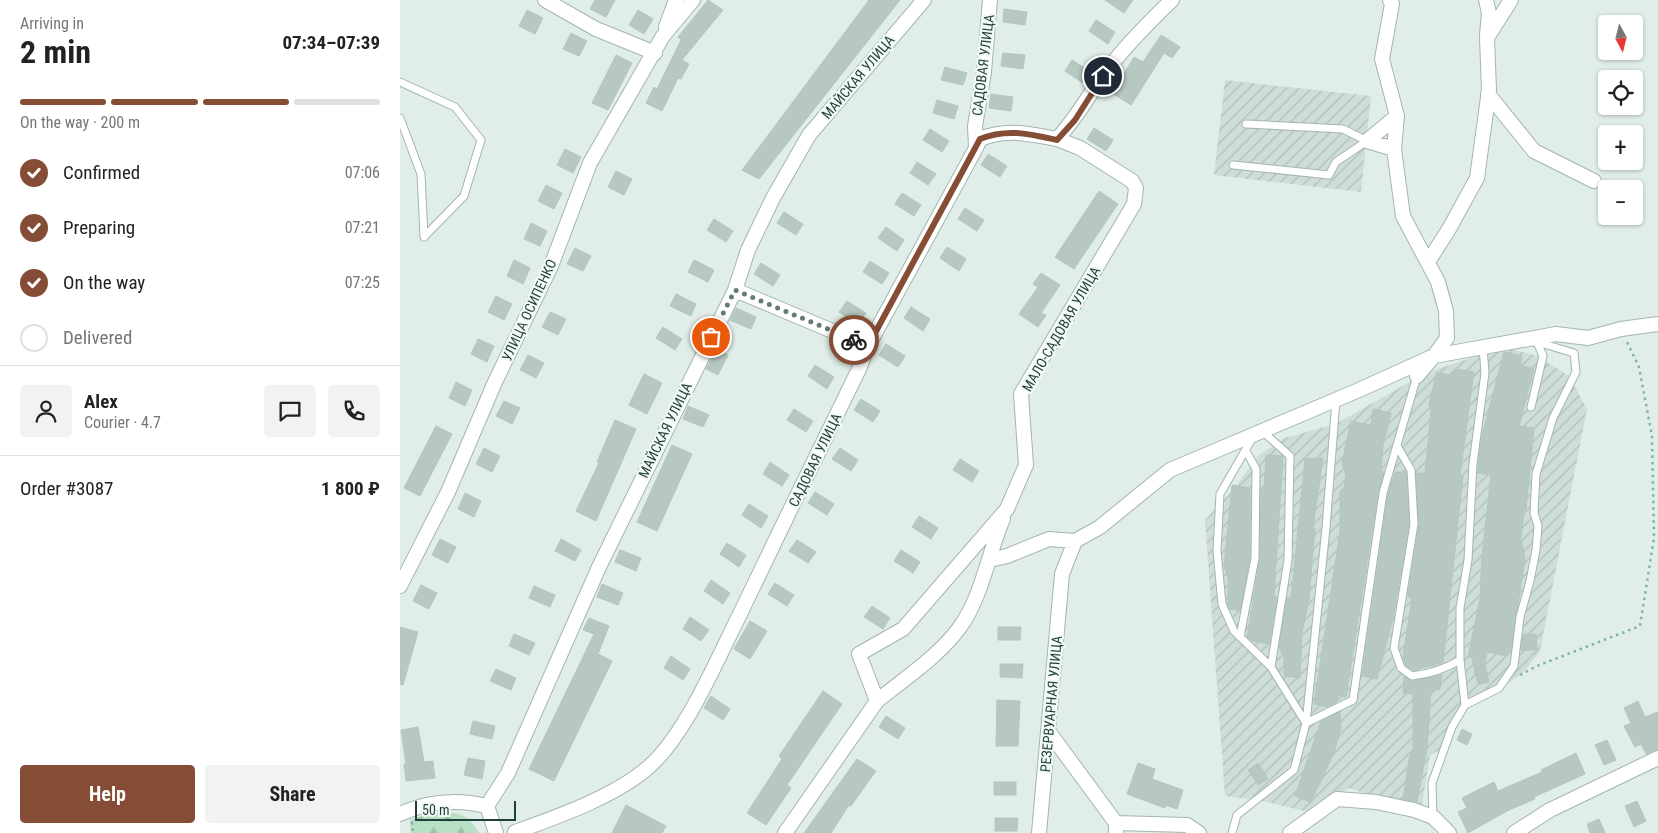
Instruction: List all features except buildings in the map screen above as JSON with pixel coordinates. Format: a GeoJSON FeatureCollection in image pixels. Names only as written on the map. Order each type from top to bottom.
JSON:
{"type":"FeatureCollection","features":[{"type":"Feature","properties":{"kind":"street"},"geometry":{"type":"LineString","coordinates":[[545,0],[596,29],[655,53]]}},
{"type":"Feature","properties":{"kind":"street","name":"УЛИЦА ОСИПЕНКО"},"geometry":{"type":"LineString","coordinates":[[400,586],[448,492],[495,382],[551,266],[590,163],[655,53],[676,0]]}},
{"type":"Feature","properties":{"kind":"street","name":"УЛИЦА ОСИПЕНКО"},"geometry":{"type":"LineString","coordinates":[[663,36],[693,0]]}},
{"type":"Feature","properties":{"kind":"street","name":"МАЙСКАЯ УЛИЦА"},"geometry":{"type":"LineString","coordinates":[[487,806],[508,773],[595,576],[735,290],[748,250],[773,198],[809,135],[924,0]]}},
{"type":"Feature","properties":{"kind":"street","name":"САДОВАЯ УЛИЦА"},"geometry":{"type":"LineString","coordinates":[[513,833],[560,816],[630,780],[652,764],[670,743],[703,688],[859,370],[868,346],[976,148],[975,126],[984,72],[990,0]]}},
{"type":"Feature","properties":{"kind":"street"},"geometry":{"type":"LineString","coordinates":[[976,148],[980,139],[995,133],[1017,132],[1057,140],[1075,120],[1103,76],[1151,20],[1172,0]]}},
{"type":"Feature","properties":{"kind":"street"},"geometry":{"type":"LineString","coordinates":[[1390,0],[1392,4],[1382,59],[1397,116],[1394,149],[1403,216],[1438,282],[1446,311],[1447,338],[1417,376]]}},
{"type":"Feature","properties":{"kind":"street"},"geometry":{"type":"LineString","coordinates":[[1428,262],[1449,229],[1477,178],[1488,94],[1487,38],[1489,13],[1486,0]]}},
{"type":"Feature","properties":{"kind":"street"},"geometry":{"type":"LineString","coordinates":[[1487,38],[1511,0]]}},
{"type":"Feature","properties":{"kind":"street"},"geometry":{"type":"LineString","coordinates":[[1488,94],[1534,151],[1594,181]]}},
{"type":"Feature","properties":{"kind":"street"},"geometry":{"type":"LineString","coordinates":[[1367,141],[1397,116]]}},
{"type":"Feature","properties":{"kind":"street","name":"МАЛО-САДОВАЯ УЛИЦА"},"geometry":{"type":"LineString","coordinates":[[877,701],[859,654],[903,629],[1008,509],[1026,465],[1021,394],[1134,204],[1136,188],[1132,181],[1080,148],[1057,140]]}},
{"type":"Feature","properties":{"kind":"street"},"geometry":{"type":"LineString","coordinates":[[1367,141],[1394,149]]}},
{"type":"Feature","properties":{"kind":"street"},"geometry":{"type":"LineString","coordinates":[[735,290],[868,346]]}},
{"type":"Feature","properties":{"kind":"street"},"geometry":{"type":"LineString","coordinates":[[990,560],[1008,556],[1049,539],[1075,541],[1100,527],[1170,470],[1336,400],[1434,356],[1519,339],[1556,334],[1588,338],[1621,329],[1658,324]]}},
{"type":"Feature","properties":{"kind":"street"},"geometry":{"type":"LineString","coordinates":[[784,833],[877,701],[941,649],[962,625],[990,560],[1008,509]]}},
{"type":"Feature","properties":{"kind":"street","name":"РЕЗЕРВУАРНАЯ УЛИЦА"},"geometry":{"type":"LineString","coordinates":[[1039,833],[1062,574],[1075,541]]}},
{"type":"Feature","properties":{"kind":"street"},"geometry":{"type":"LineString","coordinates":[[1049,732],[1116,828],[1187,825],[1199,833]]}},
{"type":"Feature","properties":{"kind":"street"},"geometry":{"type":"LineString","coordinates":[[1514,833],[1550,810],[1658,758]]}},
{"type":"Feature","properties":{"kind":"street"},"geometry":{"type":"LineString","coordinates":[[1290,833],[1337,799],[1376,802],[1414,810],[1433,817],[1449,833]]}},
{"type":"Feature","properties":{"kind":"street"},"geometry":{"type":"LineString","coordinates":[[400,814],[410,809],[467,801],[487,806],[496,833]]}},
{"type":"Feature","properties":{"kind":"lane"},"geometry":{"type":"LineString","coordinates":[[400,82],[455,107],[481,140],[464,196],[424,237],[421,174],[400,118]]}},
{"type":"Feature","properties":{"kind":"lane"},"geometry":{"type":"LineString","coordinates":[[1233,165],[1329,175],[1336,162],[1367,141],[1343,129],[1246,124]]}},
{"type":"Feature","properties":{"kind":"lane"},"geometry":{"type":"LineString","coordinates":[[1433,817],[1432,782],[1452,727],[1465,705],[1499,688],[1514,666],[1520,617],[1530,581],[1538,526],[1534,513],[1536,474],[1553,418],[1576,372],[1574,353],[1537,342],[1519,339]]}},
{"type":"Feature","properties":{"kind":"lane"},"geometry":{"type":"LineString","coordinates":[[1531,407],[1543,356],[1537,342]]}},
{"type":"Feature","properties":{"kind":"lane"},"geometry":{"type":"LineString","coordinates":[[1465,705],[1460,660],[1460,608],[1468,560],[1473,464],[1485,373],[1483,346]]}},
{"type":"Feature","properties":{"kind":"lane"},"geometry":{"type":"LineString","coordinates":[[1306,723],[1353,700],[1383,493],[1417,376]]}},
{"type":"Feature","properties":{"kind":"lane"},"geometry":{"type":"LineString","coordinates":[[1232,833],[1237,815],[1294,770],[1306,723],[1326,528],[1336,400]]}},
{"type":"Feature","properties":{"kind":"lane"},"geometry":{"type":"LineString","coordinates":[[1271,666],[1288,560],[1290,456],[1259,432],[1220,494],[1217,551],[1222,604],[1234,631],[1271,666],[1306,723]]}},
{"type":"Feature","properties":{"kind":"lane"},"geometry":{"type":"LineString","coordinates":[[1397,446],[1411,470],[1414,524],[1394,648],[1401,668],[1412,676],[1427,675],[1460,660]]}},
{"type":"Feature","properties":{"kind":"lane"},"geometry":{"type":"LineString","coordinates":[[1240,637],[1254,558],[1256,469],[1246,451]]}},
{"type":"Feature","properties":{"kind":"path"},"geometry":{"type":"LineString","coordinates":[[1499,688],[1537,666],[1640,626],[1654,538],[1652,436],[1639,367],[1621,329]]}},
{"type":"Feature","properties":{"kind":"shaded area"},"geometry":{"type":"Polygon","coordinates":[[[1225,80],[1371,96],[1361,192],[1214,175],[1225,80]]]}},
{"type":"Feature","properties":{"kind":"shaded area"},"geometry":{"type":"Polygon","coordinates":[[[1504,347],[1537,356],[1569,376],[1587,409],[1540,651],[1523,673],[1488,697],[1455,713],[1446,747],[1430,755],[1422,804],[1412,808],[1349,788],[1308,812],[1263,801],[1225,796],[1205,520],[1236,486],[1258,456],[1284,438],[1336,424],[1425,373],[1504,347]]]}},
{"type":"Feature","properties":{"kind":"green space"},"geometry":{"type":"Polygon","coordinates":[[[432,813],[460,814],[469,820],[479,833],[411,833],[410,820],[432,813]]]}},
{"type":"Feature","properties":{"kind":"way so far"},"geometry":{"type":"LineString","coordinates":[[711,337],[735,290],[854,340]]}},
{"type":"Feature","properties":{"kind":"route"},"geometry":{"type":"LineString","coordinates":[[854,340],[868,346],[980,139],[995,133],[1017,132],[1057,140],[1075,120],[1103,76]]}}]}
